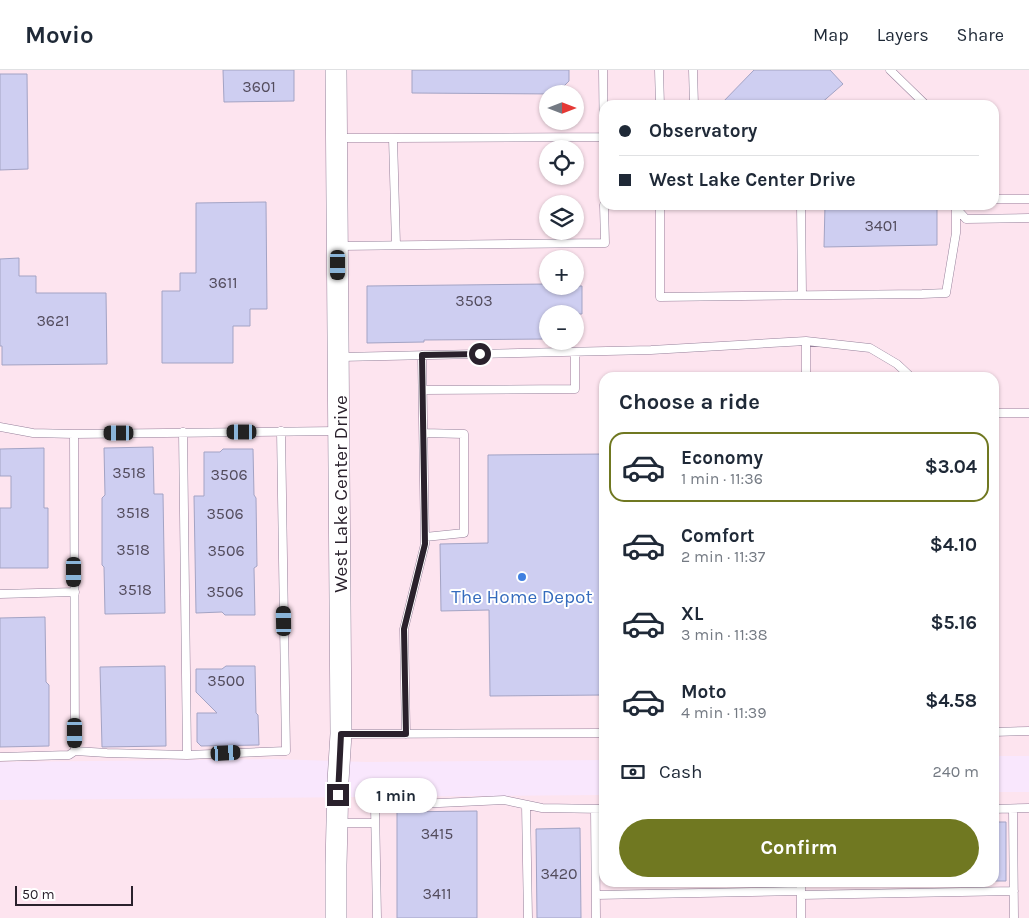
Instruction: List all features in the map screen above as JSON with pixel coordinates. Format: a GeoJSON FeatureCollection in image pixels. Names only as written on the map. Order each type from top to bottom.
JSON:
{"type":"FeatureCollection","features":[{"type":"Feature","properties":{"kind":"street","name":"West Lake Center Drive"},"geometry":{"type":"LineString","coordinates":[[336,70],[341,734],[338,781],[336,918]]}},
{"type":"Feature","properties":{"kind":"lane"},"geometry":{"type":"LineString","coordinates":[[603,70],[603,100]]}},
{"type":"Feature","properties":{"kind":"lane"},"geometry":{"type":"LineString","coordinates":[[659,70],[660,100]]}},
{"type":"Feature","properties":{"kind":"lane"},"geometry":{"type":"LineString","coordinates":[[693,70],[694,100]]}},
{"type":"Feature","properties":{"kind":"lane"},"geometry":{"type":"LineString","coordinates":[[890,70],[921,100]]}},
{"type":"Feature","properties":{"kind":"lane"},"geometry":{"type":"LineString","coordinates":[[337,138],[599,137]]}},
{"type":"Feature","properties":{"kind":"lane"},"geometry":{"type":"LineString","coordinates":[[393,138],[396,246]]}},
{"type":"Feature","properties":{"kind":"lane"},"geometry":{"type":"LineString","coordinates":[[999,199],[1029,199]]}},
{"type":"Feature","properties":{"kind":"lane"},"geometry":{"type":"LineString","coordinates":[[338,246],[605,243],[604,210]]}},
{"type":"Feature","properties":{"kind":"lane"},"geometry":{"type":"LineString","coordinates":[[660,210],[660,297],[922,294],[946,292],[956,233],[957,210]]}},
{"type":"Feature","properties":{"kind":"lane"},"geometry":{"type":"LineString","coordinates":[[801,210],[802,295]]}},
{"type":"Feature","properties":{"kind":"lane"},"geometry":{"type":"LineString","coordinates":[[960,210],[966,220],[1029,218]]}},
{"type":"Feature","properties":{"kind":"lane"},"geometry":{"type":"LineString","coordinates":[[338,357],[651,350],[806,342],[870,348],[897,364],[906,372]]}},
{"type":"Feature","properties":{"kind":"lane"},"geometry":{"type":"LineString","coordinates":[[806,342],[806,372]]}},
{"type":"Feature","properties":{"kind":"lane"},"geometry":{"type":"LineString","coordinates":[[423,390],[574,388],[575,352]]}},
{"type":"Feature","properties":{"kind":"lane"},"geometry":{"type":"LineString","coordinates":[[406,734],[404,629],[425,544],[422,355]]}},
{"type":"Feature","properties":{"kind":"lane"},"geometry":{"type":"LineString","coordinates":[[999,413],[1029,413]]}},
{"type":"Feature","properties":{"kind":"lane"},"geometry":{"type":"LineString","coordinates":[[0,427],[34,433],[74,434],[339,430]]}},
{"type":"Feature","properties":{"kind":"lane"},"geometry":{"type":"LineString","coordinates":[[0,757],[69,755],[75,751],[108,754],[186,755],[286,751],[281,431]]}},
{"type":"Feature","properties":{"kind":"lane"},"geometry":{"type":"LineString","coordinates":[[183,432],[186,755]]}},
{"type":"Feature","properties":{"kind":"lane"},"geometry":{"type":"LineString","coordinates":[[424,433],[464,434],[464,533],[425,537]]}},
{"type":"Feature","properties":{"kind":"lane"},"geometry":{"type":"LineString","coordinates":[[74,434],[75,751]]}},
{"type":"Feature","properties":{"kind":"lane"},"geometry":{"type":"LineString","coordinates":[[0,594],[74,592]]}},
{"type":"Feature","properties":{"kind":"lane"},"geometry":{"type":"LineString","coordinates":[[999,732],[1029,731]]}},
{"type":"Feature","properties":{"kind":"lane"},"geometry":{"type":"LineString","coordinates":[[341,734],[599,733]]}},
{"type":"Feature","properties":{"kind":"lane"},"geometry":{"type":"LineString","coordinates":[[377,918],[375,806],[504,800],[542,808],[599,809],[596,918]]}},
{"type":"Feature","properties":{"kind":"lane"},"geometry":{"type":"LineString","coordinates":[[526,805],[528,918]]}},
{"type":"Feature","properties":{"kind":"lane"},"geometry":{"type":"LineString","coordinates":[[999,809],[1029,808]]}},
{"type":"Feature","properties":{"kind":"lane"},"geometry":{"type":"LineString","coordinates":[[1013,809],[1014,918]]}},
{"type":"Feature","properties":{"kind":"lane"},"geometry":{"type":"LineString","coordinates":[[338,824],[375,823]]}},
{"type":"Feature","properties":{"kind":"lane"},"geometry":{"type":"LineString","coordinates":[[801,887],[801,918]]}},
{"type":"Feature","properties":{"kind":"lane"},"geometry":{"type":"LineString","coordinates":[[596,895],[1014,891]]}},
{"type":"Feature","properties":{"kind":"shaded area"},"geometry":{"type":"Polygon","coordinates":[[[0,70],[1029,70],[1029,918],[0,918],[0,70]]]}},
{"type":"Feature","properties":{"kind":"shaded area"},"geometry":{"type":"Polygon","coordinates":[[[999,756],[1029,756],[1029,792],[999,792],[999,756]]]}},
{"type":"Feature","properties":{"kind":"shaded area"},"geometry":{"type":"Polygon","coordinates":[[[272,759],[367,762],[599,760],[599,795],[0,800],[0,762],[272,759]]]}},
{"type":"Feature","properties":{"kind":"building"},"geometry":{"type":"Polygon","coordinates":[[[223,70],[294,70],[294,101],[224,102],[223,70]]]}},
{"type":"Feature","properties":{"kind":"building"},"geometry":{"type":"Polygon","coordinates":[[[412,70],[569,70],[569,81],[565,85],[539,85],[539,94],[412,93],[412,70]]]}},
{"type":"Feature","properties":{"kind":"building"},"geometry":{"type":"Polygon","coordinates":[[[754,70],[830,70],[843,84],[825,100],[725,100],[754,70]]]}},
{"type":"Feature","properties":{"kind":"building"},"geometry":{"type":"Polygon","coordinates":[[[0,74],[27,74],[28,169],[0,170],[0,74]]]}},
{"type":"Feature","properties":{"kind":"building"},"geometry":{"type":"Polygon","coordinates":[[[266,202],[267,309],[250,309],[250,326],[233,326],[233,363],[162,363],[162,291],[180,291],[180,273],[196,273],[196,203],[266,202]]]}},
{"type":"Feature","properties":{"kind":"building"},"geometry":{"type":"Polygon","coordinates":[[[825,210],[937,210],[937,245],[824,247],[825,210]]]}},
{"type":"Feature","properties":{"kind":"building"},"geometry":{"type":"Polygon","coordinates":[[[19,258],[19,276],[36,276],[36,293],[106,293],[107,364],[2,365],[2,346],[0,346],[0,259],[19,258]]]}},
{"type":"Feature","properties":{"kind":"building"},"geometry":{"type":"Polygon","coordinates":[[[539,284],[539,295],[582,295],[582,305],[539,305],[539,339],[424,340],[424,342],[367,343],[367,286],[539,284]]]}},
{"type":"Feature","properties":{"kind":"building"},"geometry":{"type":"Polygon","coordinates":[[[153,447],[154,494],[163,494],[165,613],[105,614],[104,567],[102,565],[102,498],[105,495],[104,448],[153,447]]]}},
{"type":"Feature","properties":{"kind":"building"},"geometry":{"type":"Polygon","coordinates":[[[44,448],[44,508],[48,508],[48,568],[0,568],[0,508],[11,508],[11,476],[0,476],[0,449],[44,448]]]}},
{"type":"Feature","properties":{"kind":"building"},"geometry":{"type":"Polygon","coordinates":[[[223,449],[253,449],[257,566],[254,568],[255,615],[225,615],[222,612],[196,613],[194,496],[204,496],[204,452],[220,452],[223,449]]]}},
{"type":"Feature","properties":{"kind":"building","name":"The Home Depot"},"geometry":{"type":"Polygon","coordinates":[[[599,454],[599,695],[490,696],[489,610],[441,611],[440,544],[488,543],[488,455],[599,454]]]}},
{"type":"Feature","properties":{"kind":"building"},"geometry":{"type":"Polygon","coordinates":[[[45,617],[46,682],[49,685],[49,746],[0,747],[0,618],[45,617]]]}},
{"type":"Feature","properties":{"kind":"building"},"geometry":{"type":"Polygon","coordinates":[[[165,666],[166,746],[102,747],[100,667],[165,666]]]}},
{"type":"Feature","properties":{"kind":"building"},"geometry":{"type":"Polygon","coordinates":[[[226,666],[255,666],[259,745],[201,746],[197,742],[197,713],[217,713],[196,692],[196,669],[222,669],[226,666]]]}},
{"type":"Feature","properties":{"kind":"building"},"geometry":{"type":"Polygon","coordinates":[[[477,811],[477,918],[397,918],[397,812],[477,811]]]}},
{"type":"Feature","properties":{"kind":"building"},"geometry":{"type":"Polygon","coordinates":[[[999,822],[1006,822],[1006,881],[999,881],[999,822]]]}},
{"type":"Feature","properties":{"kind":"building"},"geometry":{"type":"Polygon","coordinates":[[[580,828],[581,918],[537,918],[536,829],[580,828]]]}},
{"type":"Feature","properties":{"kind":"place","name":"The Home Depot"},"geometry":{"type":"Point","coordinates":[522,577]}},
{"type":"Feature","properties":{"kind":"route"},"geometry":{"type":"LineString","coordinates":[[338,795],[341,734],[406,734],[404,629],[425,544],[422,355],[480,354]]}}]}
